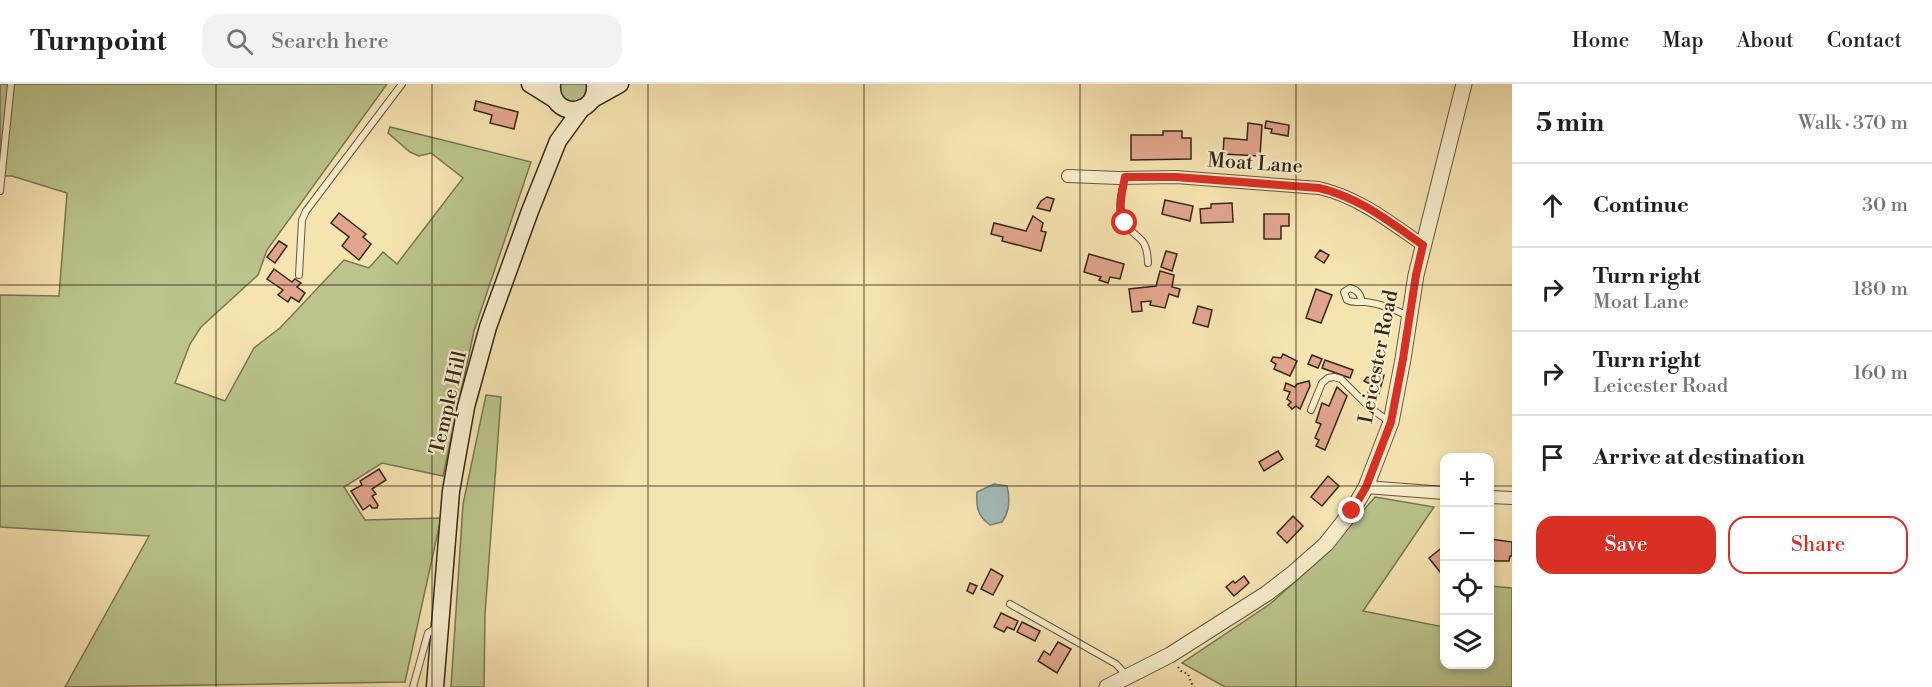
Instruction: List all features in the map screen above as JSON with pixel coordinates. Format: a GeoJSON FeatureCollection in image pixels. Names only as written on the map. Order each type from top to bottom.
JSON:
{"type":"FeatureCollection","features":[{"type":"Feature","properties":{"kind":"main road"},"geometry":{"type":"LineString","coordinates":[[530,84],[556,96],[571,110],[590,97],[620,84]]}},
{"type":"Feature","properties":{"kind":"main road","name":"Temple Hill"},"geometry":{"type":"LineString","coordinates":[[556,96],[558,141]]}},
{"type":"Feature","properties":{"kind":"main road","name":"Temple Hill"},"geometry":{"type":"LineString","coordinates":[[435,687],[451,491],[466,407],[492,317],[558,141],[590,97]]}},
{"type":"Feature","properties":{"kind":"street","name":"Leicester Road"},"geometry":{"type":"LineString","coordinates":[[1107,687],[1170,655],[1266,594],[1326,544],[1352,511],[1366,487],[1391,422],[1423,245],[1464,84]]}},
{"type":"Feature","properties":{"kind":"street","name":"Moat Lane"},"geometry":{"type":"LineString","coordinates":[[1068,176],[1176,177],[1319,188],[1332,191],[1370,208],[1423,245]]}},
{"type":"Feature","properties":{"kind":"street"},"geometry":{"type":"LineString","coordinates":[[1366,487],[1440,493]]}},
{"type":"Feature","properties":{"kind":"street"},"geometry":{"type":"LineString","coordinates":[[1494,496],[1512,498]]}},
{"type":"Feature","properties":{"kind":"lane"},"geometry":{"type":"LineString","coordinates":[[0,191],[12,84]]}},
{"type":"Feature","properties":{"kind":"lane"},"geometry":{"type":"LineString","coordinates":[[299,275],[304,214],[402,84]]}},
{"type":"Feature","properties":{"kind":"lane"},"geometry":{"type":"LineString","coordinates":[[1125,177],[1122,218],[1145,243],[1148,263]]}},
{"type":"Feature","properties":{"kind":"lane"},"geometry":{"type":"LineString","coordinates":[[1362,302],[1399,311],[1410,317]]}},
{"type":"Feature","properties":{"kind":"lane"},"geometry":{"type":"LineString","coordinates":[[1311,410],[1322,383],[1334,377],[1341,379],[1370,408],[1391,422]]}},
{"type":"Feature","properties":{"kind":"lane"},"geometry":{"type":"LineString","coordinates":[[1010,604],[1116,664],[1128,676]]}},
{"type":"Feature","properties":{"kind":"lane"},"geometry":{"type":"LineString","coordinates":[[413,687],[428,633],[434,629],[440,630]]}},
{"type":"Feature","properties":{"kind":"path"},"geometry":{"type":"LineString","coordinates":[[1175,663],[1181,671],[1188,674],[1193,687]]}},
{"type":"Feature","properties":{"kind":"green space"},"geometry":{"type":"Polygon","coordinates":[[[0,84],[387,84],[267,250],[258,275],[201,327],[190,344],[175,383],[225,401],[254,348],[280,328],[344,260],[369,268],[383,252],[397,264],[463,178],[431,153],[419,156],[410,152],[388,133],[390,127],[531,162],[474,331],[443,476],[382,463],[344,487],[365,520],[441,518],[405,682],[65,687],[149,536],[0,527],[0,295],[59,296],[67,193],[12,176],[0,176],[0,84]]]}},
{"type":"Feature","properties":{"kind":"green space"},"geometry":{"type":"Polygon","coordinates":[[[558,84],[590,84],[586,100],[566,104],[558,84]]]}},
{"type":"Feature","properties":{"kind":"green space"},"geometry":{"type":"Polygon","coordinates":[[[486,395],[501,397],[485,614],[484,687],[451,687],[463,504],[486,395]]]}},
{"type":"Feature","properties":{"kind":"green space"},"geometry":{"type":"Polygon","coordinates":[[[1375,497],[1434,507],[1363,611],[1440,626],[1440,669],[1494,669],[1494,586],[1512,588],[1512,687],[1225,687],[1182,663],[1270,604],[1325,555],[1375,497]]]}},
{"type":"Feature","properties":{"kind":"water"},"geometry":{"type":"Polygon","coordinates":[[[994,484],[1007,486],[1009,504],[1002,522],[990,525],[982,518],[978,510],[977,492],[994,484]]]}},
{"type":"Feature","properties":{"kind":"building"},"geometry":{"type":"Polygon","coordinates":[[[476,101],[518,112],[514,129],[490,123],[492,115],[474,110],[476,101]]]}},
{"type":"Feature","properties":{"kind":"building"},"geometry":{"type":"Polygon","coordinates":[[[1266,121],[1289,125],[1288,136],[1271,133],[1272,129],[1265,128],[1266,121]]]}},
{"type":"Feature","properties":{"kind":"building"},"geometry":{"type":"Polygon","coordinates":[[[1248,123],[1262,125],[1260,156],[1223,154],[1224,138],[1247,140],[1248,123]]]}},
{"type":"Feature","properties":{"kind":"building"},"geometry":{"type":"Polygon","coordinates":[[[1163,131],[1182,131],[1182,138],[1191,138],[1191,159],[1131,160],[1131,135],[1163,135],[1163,131]]]}},
{"type":"Feature","properties":{"kind":"building"},"geometry":{"type":"Polygon","coordinates":[[[1047,197],[1054,199],[1050,211],[1037,208],[1041,201],[1047,197]]]}},
{"type":"Feature","properties":{"kind":"building"},"geometry":{"type":"Polygon","coordinates":[[[1165,200],[1193,206],[1190,221],[1162,214],[1165,200]]]}},
{"type":"Feature","properties":{"kind":"building"},"geometry":{"type":"Polygon","coordinates":[[[1232,203],[1233,222],[1201,223],[1200,209],[1211,208],[1211,204],[1232,203]]]}},
{"type":"Feature","properties":{"kind":"building"},"geometry":{"type":"Polygon","coordinates":[[[339,213],[366,234],[363,237],[371,244],[359,260],[342,246],[349,237],[331,223],[339,213]]]}},
{"type":"Feature","properties":{"kind":"building"},"geometry":{"type":"Polygon","coordinates":[[[1264,214],[1289,214],[1289,226],[1281,226],[1281,239],[1264,239],[1264,214]]]}},
{"type":"Feature","properties":{"kind":"building"},"geometry":{"type":"Polygon","coordinates":[[[1033,216],[1043,223],[1041,231],[1046,232],[1041,251],[1002,241],[1003,237],[991,234],[994,223],[1026,231],[1033,216]]]}},
{"type":"Feature","properties":{"kind":"building"},"geometry":{"type":"Polygon","coordinates":[[[279,241],[287,246],[275,263],[267,257],[279,241]]]}},
{"type":"Feature","properties":{"kind":"building"},"geometry":{"type":"Polygon","coordinates":[[[1320,250],[1329,255],[1324,263],[1315,257],[1320,250]]]}},
{"type":"Feature","properties":{"kind":"building"},"geometry":{"type":"Polygon","coordinates":[[[1166,251],[1177,254],[1172,271],[1161,267],[1166,251]]]}},
{"type":"Feature","properties":{"kind":"building"},"geometry":{"type":"Polygon","coordinates":[[[1089,254],[1124,264],[1120,279],[1110,277],[1108,283],[1099,280],[1101,277],[1084,272],[1089,254]]]}},
{"type":"Feature","properties":{"kind":"building"},"geometry":{"type":"Polygon","coordinates":[[[274,269],[292,282],[295,279],[301,283],[297,287],[305,293],[299,302],[291,297],[288,302],[278,295],[283,290],[267,279],[274,269]]]}},
{"type":"Feature","properties":{"kind":"building"},"geometry":{"type":"Polygon","coordinates":[[[1160,271],[1174,275],[1172,287],[1180,289],[1178,297],[1169,294],[1165,308],[1150,305],[1151,301],[1141,302],[1142,311],[1132,312],[1129,289],[1156,286],[1160,271]]]}},
{"type":"Feature","properties":{"kind":"building"},"geometry":{"type":"Polygon","coordinates":[[[1316,289],[1332,295],[1321,323],[1306,318],[1316,289]]]}},
{"type":"Feature","properties":{"kind":"building"},"geometry":{"type":"Polygon","coordinates":[[[1198,306],[1212,310],[1208,327],[1193,323],[1198,306]]]}},
{"type":"Feature","properties":{"kind":"building"},"geometry":{"type":"Polygon","coordinates":[[[1283,354],[1297,361],[1290,376],[1274,369],[1276,364],[1271,361],[1273,357],[1281,358],[1283,354]]]}},
{"type":"Feature","properties":{"kind":"building"},"geometry":{"type":"Polygon","coordinates":[[[1312,355],[1322,359],[1318,368],[1308,364],[1312,355]]]}},
{"type":"Feature","properties":{"kind":"building"},"geometry":{"type":"Polygon","coordinates":[[[1325,360],[1353,370],[1350,378],[1322,368],[1325,360]]]}},
{"type":"Feature","properties":{"kind":"building"},"geometry":{"type":"Polygon","coordinates":[[[1373,372],[1384,375],[1378,397],[1368,394],[1370,384],[1364,381],[1367,377],[1371,378],[1373,372]]]}},
{"type":"Feature","properties":{"kind":"building"},"geometry":{"type":"Polygon","coordinates":[[[1309,381],[1310,386],[1300,409],[1296,406],[1292,409],[1288,405],[1291,402],[1287,399],[1290,392],[1284,390],[1286,383],[1295,387],[1297,384],[1309,381]]]}},
{"type":"Feature","properties":{"kind":"building"},"geometry":{"type":"Polygon","coordinates":[[[1337,387],[1347,396],[1325,450],[1316,446],[1319,440],[1315,438],[1321,424],[1316,422],[1322,403],[1329,406],[1337,387]]]}},
{"type":"Feature","properties":{"kind":"building"},"geometry":{"type":"Polygon","coordinates":[[[1278,451],[1283,459],[1264,471],[1259,462],[1278,451]]]}},
{"type":"Feature","properties":{"kind":"building"},"geometry":{"type":"Polygon","coordinates":[[[379,469],[386,480],[372,489],[376,494],[372,496],[378,505],[377,508],[372,508],[370,505],[363,510],[351,491],[362,485],[360,481],[379,469]]]}},
{"type":"Feature","properties":{"kind":"building"},"geometry":{"type":"Polygon","coordinates":[[[1328,476],[1339,486],[1322,506],[1311,497],[1328,476]]]}},
{"type":"Feature","properties":{"kind":"building"},"geometry":{"type":"Polygon","coordinates":[[[1293,516],[1303,526],[1287,543],[1277,533],[1293,516]]]}},
{"type":"Feature","properties":{"kind":"building"},"geometry":{"type":"Polygon","coordinates":[[[1494,540],[1512,542],[1512,556],[1509,561],[1495,561],[1494,540]]]}},
{"type":"Feature","properties":{"kind":"building"},"geometry":{"type":"Polygon","coordinates":[[[1440,549],[1440,572],[1429,558],[1440,549]]]}},
{"type":"Feature","properties":{"kind":"building"},"geometry":{"type":"Polygon","coordinates":[[[991,569],[1003,576],[993,595],[981,589],[991,569]]]}},
{"type":"Feature","properties":{"kind":"building"},"geometry":{"type":"Polygon","coordinates":[[[1244,576],[1249,583],[1234,596],[1226,587],[1244,576]]]}},
{"type":"Feature","properties":{"kind":"building"},"geometry":{"type":"Polygon","coordinates":[[[970,583],[977,586],[973,594],[967,591],[970,583]]]}},
{"type":"Feature","properties":{"kind":"building"},"geometry":{"type":"Polygon","coordinates":[[[1001,613],[1018,621],[1014,630],[1007,627],[1004,632],[994,627],[1001,613]]]}},
{"type":"Feature","properties":{"kind":"building"},"geometry":{"type":"Polygon","coordinates":[[[1022,622],[1040,631],[1035,641],[1017,632],[1022,622]]]}},
{"type":"Feature","properties":{"kind":"building"},"geometry":{"type":"Polygon","coordinates":[[[1058,642],[1071,649],[1057,673],[1038,661],[1044,651],[1050,655],[1058,642]]]}},
{"type":"Feature","properties":{"kind":"route"},"geometry":{"type":"LineString","coordinates":[[1125,223],[1122,218],[1125,177],[1176,177],[1319,188],[1332,191],[1370,208],[1423,245],[1391,422],[1366,487],[1352,511]]}}]}
